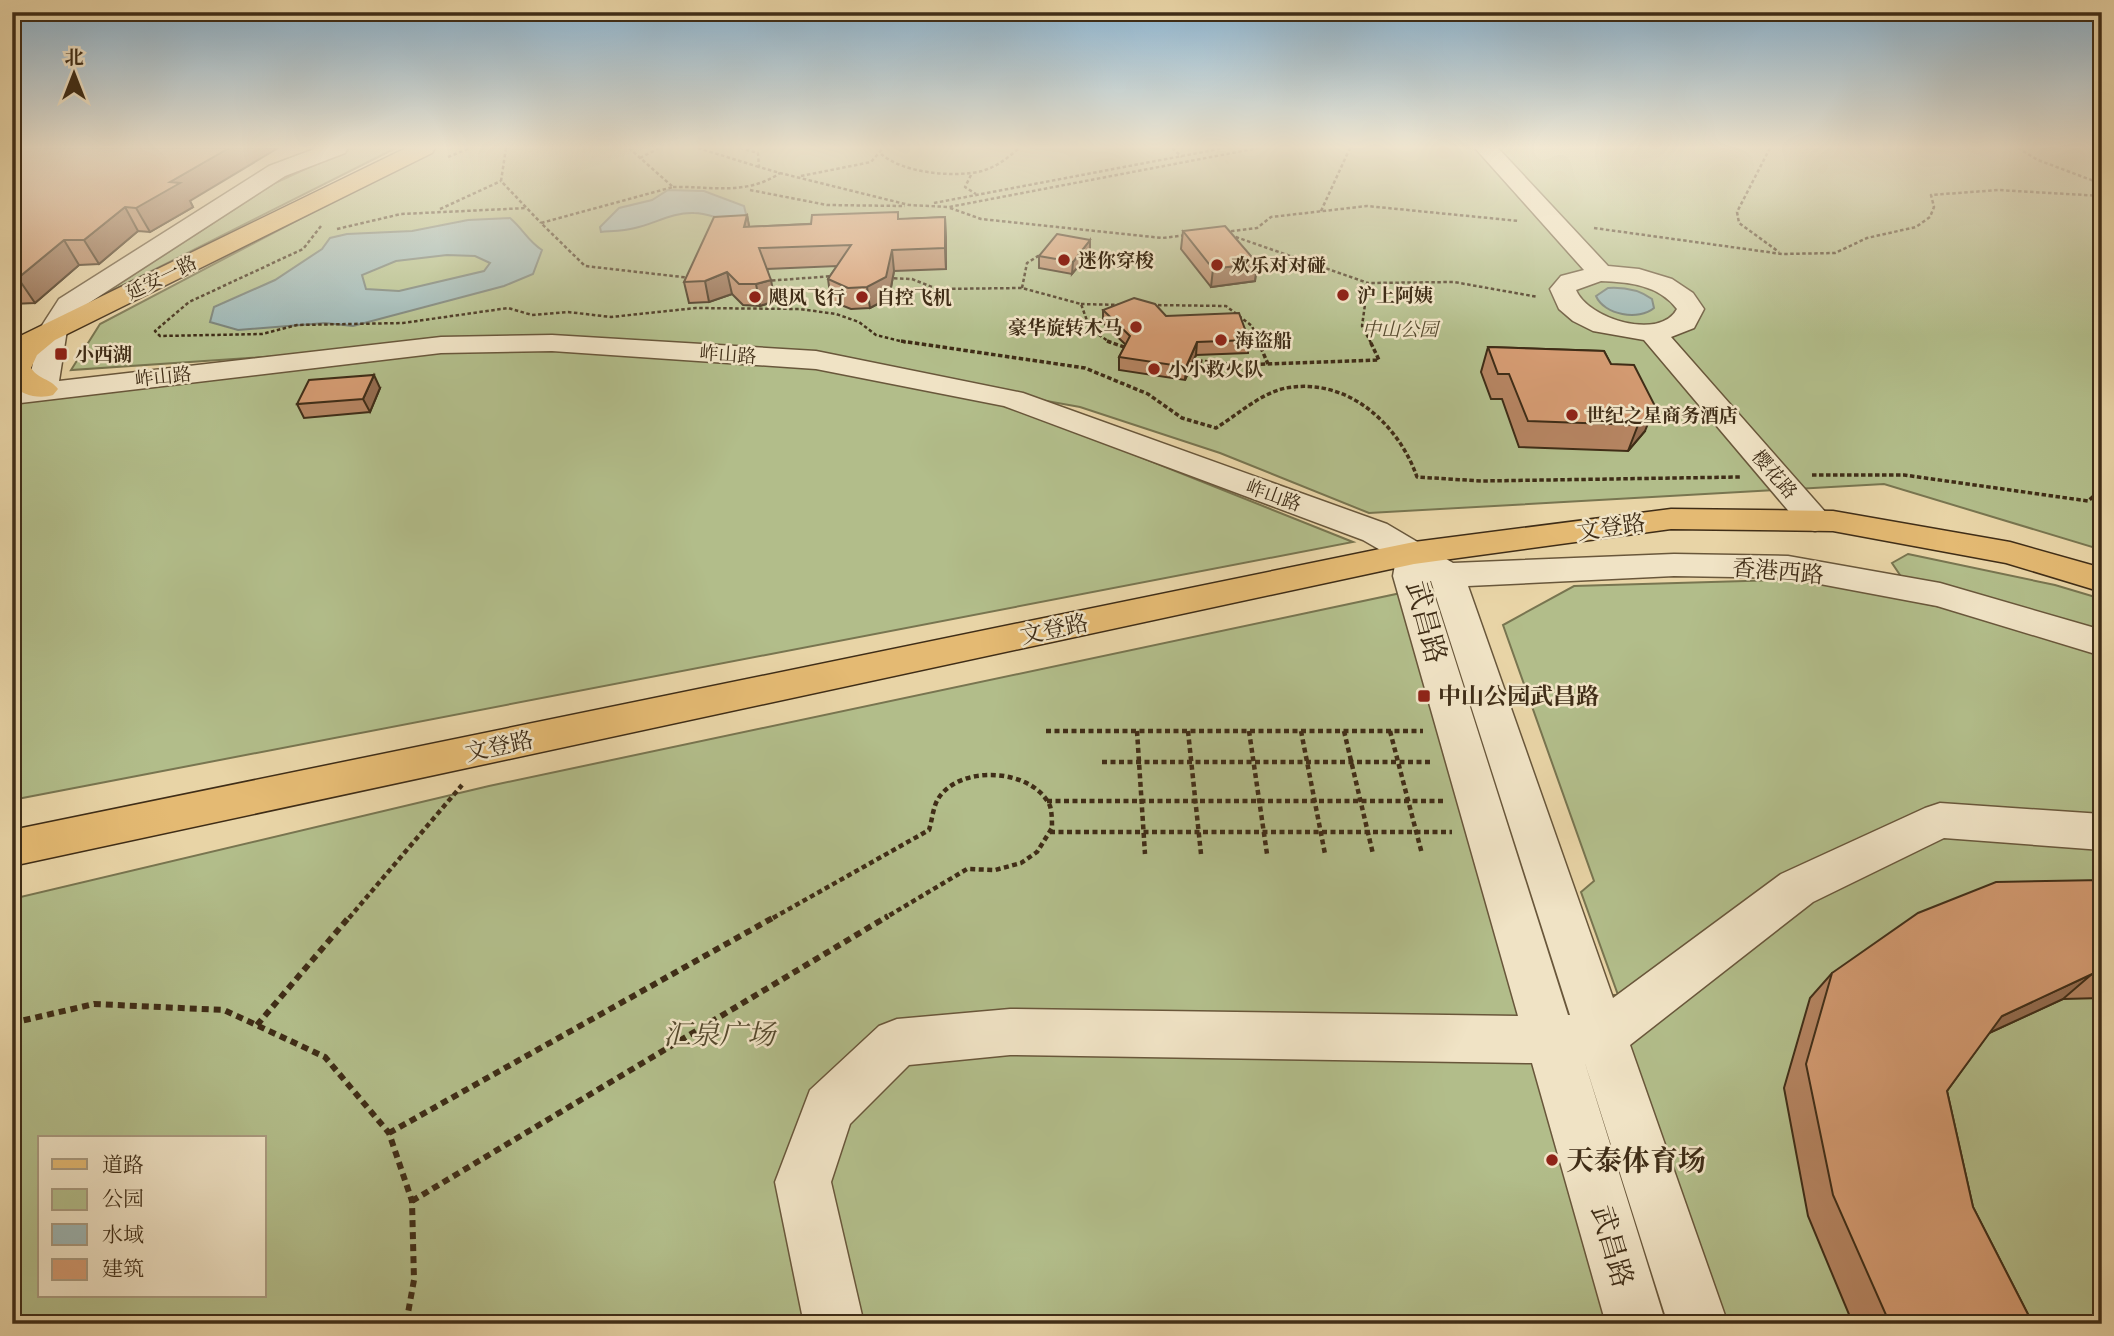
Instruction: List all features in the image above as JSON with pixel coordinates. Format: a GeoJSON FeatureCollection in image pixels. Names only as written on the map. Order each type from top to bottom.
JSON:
{"type":"FeatureCollection","features":[{"type":"Feature","properties":{"kind":"main road","name":"延安一路"},"geometry":{"type":"LineString","coordinates":[[12,351],[311,210]]}},
{"type":"Feature","properties":{"kind":"main road"},"geometry":{"type":"LineString","coordinates":[[43,390],[26,383],[17,368],[25,351],[53,330]]}},
{"type":"Feature","properties":{"kind":"main road","name":"文登路"},"geometry":{"type":"LineString","coordinates":[[12,848],[1671,519],[1833,521],[2010,553],[2102,580]]}},
{"type":"Feature","properties":{"kind":"main road","name":"文登路"},"geometry":{"type":"LineString","coordinates":[[12,872],[1424,568]]}},
{"type":"Feature","properties":{"kind":"street"},"geometry":{"type":"LineString","coordinates":[[53,330],[68,304],[213,210]]}},
{"type":"Feature","properties":{"kind":"street"},"geometry":{"type":"LineString","coordinates":[[1544,210],[1601,273]]}},
{"type":"Feature","properties":{"kind":"street"},"geometry":{"type":"LineString","coordinates":[[1601,273],[1649,280],[1686,299],[1691,309],[1690,317],[1683,325],[1652,332],[1606,326],[1586,318],[1570,307],[1563,298],[1563,289],[1570,281],[1601,273]]}},
{"type":"Feature","properties":{"kind":"street","name":"樱花路"},"geometry":{"type":"LineString","coordinates":[[1652,332],[1815,521]]}},
{"type":"Feature","properties":{"kind":"street","name":"岞山路"},"geometry":{"type":"LineString","coordinates":[[12,395],[442,345],[552,343],[816,360],[1012,399],[1375,532],[1424,568]]}},
{"type":"Feature","properties":{"kind":"street","name":"香港西路"},"geometry":{"type":"LineString","coordinates":[[1424,568],[1674,565],[1788,567],[1940,595],[2102,643]]}},
{"type":"Feature","properties":{"kind":"street","name":"武昌路"},"geometry":{"type":"LineString","coordinates":[[1424,568],[1473,782],[1553,1040],[1636,1324]]}},
{"type":"Feature","properties":{"kind":"street","name":"武昌路"},"geometry":{"type":"LineString","coordinates":[[1424,568],[1603,1035],[1698,1324]]}},
{"type":"Feature","properties":{"kind":"street"},"geometry":{"type":"LineString","coordinates":[[834,1324],[803,1182],[829,1108],[897,1043],[1010,1032],[1553,1040],[1603,1035],[1797,888],[1940,820],[2102,832]]}},
{"type":"Feature","properties":{"kind":"path"},"geometry":{"type":"LineString","coordinates":[[337,229],[401,214],[456,210]]}},
{"type":"Feature","properties":{"kind":"path"},"geometry":{"type":"LineString","coordinates":[[529,210],[585,267],[703,279]]}},
{"type":"Feature","properties":{"kind":"path"},"geometry":{"type":"LineString","coordinates":[[541,223],[587,210]]}},
{"type":"Feature","properties":{"kind":"path"},"geometry":{"type":"LineString","coordinates":[[956,210],[981,219],[1162,238],[1198,234]]}},
{"type":"Feature","properties":{"kind":"path"},"geometry":{"type":"LineString","coordinates":[[1327,210],[1271,218],[1257,228],[1222,232],[1368,283],[1415,280],[1491,285],[1570,307]]}},
{"type":"Feature","properties":{"kind":"path"},"geometry":{"type":"LineString","coordinates":[[1413,210],[1663,235],[1782,254],[1835,253],[1867,238],[1916,227],[1930,217],[1933,210]]}},
{"type":"Feature","properties":{"kind":"path"},"geometry":{"type":"LineString","coordinates":[[1738,210],[1739,223],[1782,254]]}},
{"type":"Feature","properties":{"kind":"path"},"geometry":{"type":"LineString","coordinates":[[160,336],[155,331],[189,302],[303,249],[324,221]]}},
{"type":"Feature","properties":{"kind":"path"},"geometry":{"type":"LineString","coordinates":[[1063,235],[1066,228]]}},
{"type":"Feature","properties":{"kind":"path"},"geometry":{"type":"LineString","coordinates":[[1021,288],[1027,263],[1049,249]]}},
{"type":"Feature","properties":{"kind":"path"},"geometry":{"type":"LineString","coordinates":[[755,281],[846,276]]}},
{"type":"Feature","properties":{"kind":"path"},"geometry":{"type":"LineString","coordinates":[[886,278],[912,279],[937,289],[1021,288],[1081,304],[1134,305]]}},
{"type":"Feature","properties":{"kind":"path"},"geometry":{"type":"LineString","coordinates":[[1188,360],[1219,364],[1268,364],[1379,360],[1362,326],[1368,283]]}},
{"type":"Feature","properties":{"kind":"path"},"geometry":{"type":"LineString","coordinates":[[1081,304],[1083,322],[1095,336],[1132,350]]}},
{"type":"Feature","properties":{"kind":"path"},"geometry":{"type":"LineString","coordinates":[[1147,305],[1226,306],[1252,326],[1268,364]]}},
{"type":"Feature","properties":{"kind":"path"},"geometry":{"type":"LineString","coordinates":[[1413,462],[1417,477],[1481,481],[1578,480]]}},
{"type":"Feature","properties":{"kind":"path"},"geometry":{"type":"LineString","coordinates":[[1904,475],[2088,501],[2102,489]]}},
{"type":"Feature","properties":{"kind":"path"},"geometry":{"type":"LineString","coordinates":[[1046,731],[1390,731],[1473,782]]}},
{"type":"Feature","properties":{"kind":"path"},"geometry":{"type":"LineString","coordinates":[[1137,731],[1144,853]]}},
{"type":"Feature","properties":{"kind":"path"},"geometry":{"type":"LineString","coordinates":[[1188,731],[1201,854]]}},
{"type":"Feature","properties":{"kind":"path"},"geometry":{"type":"LineString","coordinates":[[1249,731],[1268,854]]}},
{"type":"Feature","properties":{"kind":"path"},"geometry":{"type":"LineString","coordinates":[[1301,731],[1325,853]]}},
{"type":"Feature","properties":{"kind":"path"},"geometry":{"type":"LineString","coordinates":[[1344,731],[1373,853]]}},
{"type":"Feature","properties":{"kind":"path"},"geometry":{"type":"LineString","coordinates":[[1390,731],[1422,853]]}},
{"type":"Feature","properties":{"kind":"path"},"geometry":{"type":"LineString","coordinates":[[1102,762],[1398,762],[1473,782]]}},
{"type":"Feature","properties":{"kind":"path"},"geometry":{"type":"LineString","coordinates":[[257,1025],[472,773]]}},
{"type":"Feature","properties":{"kind":"path"},"geometry":{"type":"LineString","coordinates":[[388,1133],[929,830],[930,815],[937,800],[949,788],[965,779],[984,774],[1021,779],[1036,788],[1047,801],[1052,816],[1051,832],[1043,847],[1030,860],[1011,868],[989,872],[967,869],[412,1201]]}},
{"type":"Feature","properties":{"kind":"path"},"geometry":{"type":"LineString","coordinates":[[1047,801],[1408,801],[1473,782]]}},
{"type":"Feature","properties":{"kind":"path"},"geometry":{"type":"LineString","coordinates":[[1051,832],[1416,832],[1473,782]]}},
{"type":"Feature","properties":{"kind":"path"},"geometry":{"type":"LineString","coordinates":[[12,1024],[94,1004],[224,1010],[325,1057],[388,1133],[412,1201],[414,1280],[405,1324]]}},
{"type":"Feature","properties":{"kind":"green space"},"geometry":{"type":"Polygon","coordinates":[[[233,210],[272,210],[96,299],[233,210]]]}},
{"type":"Feature","properties":{"kind":"green space","name":"中山公园"},"geometry":{"type":"Polygon","coordinates":[[[316,210],[2102,210],[2102,550],[1884,484],[1369,513],[1220,453],[1080,407],[816,360],[441,345],[71,370],[100,324],[316,210]]]}},
{"type":"Feature","properties":{"kind":"green space"},"geometry":{"type":"Polygon","coordinates":[[[559,348],[813,365],[1005,403],[1353,542],[12,800],[12,401],[441,349],[559,348]]]}},
{"type":"Feature","properties":{"kind":"green space"},"geometry":{"type":"Polygon","coordinates":[[[1908,554],[2055,585],[2102,599],[2102,638],[1904,581],[1892,563],[1908,554]]]}},
{"type":"Feature","properties":{"kind":"green space","name":"汇泉广场"},"geometry":{"type":"Polygon","coordinates":[[[1810,579],[2006,621],[2102,655],[2102,1324],[12,1324],[12,899],[489,786],[1401,593],[1519,994],[1618,995],[1581,892],[1594,881],[1503,625],[1574,586],[1810,579]]]}},
{"type":"Feature","properties":{"kind":"water"},"geometry":{"type":"Polygon","coordinates":[[[617,210],[745,210],[747,218],[733,221],[686,213],[631,229],[601,232],[600,227],[617,210]]]}},
{"type":"Feature","properties":{"kind":"water"},"geometry":{"type":"Polygon","coordinates":[[[510,218],[542,250],[533,274],[504,286],[353,326],[325,323],[238,330],[210,322],[214,307],[275,280],[322,249],[330,238],[347,234],[412,231],[468,220],[510,218]],[[447,255],[396,261],[362,275],[366,289],[399,291],[484,271],[490,263],[475,256],[447,255]]]}},
{"type":"Feature","properties":{"kind":"water"},"geometry":{"type":"Polygon","coordinates":[[[1608,288],[1625,288],[1641,293],[1652,299],[1654,308],[1631,315],[1614,312],[1600,303],[1596,296],[1608,288]]]}},
{"type":"Feature","properties":{"kind":"building"},"geometry":{"type":"Polygon","coordinates":[[[12,210],[121,210],[84,240],[64,240],[18,278],[12,278],[12,210]]]}},
{"type":"Feature","properties":{"kind":"building"},"geometry":{"type":"Polygon","coordinates":[[[898,212],[898,219],[945,217],[945,248],[892,250],[886,277],[867,287],[848,288],[828,279],[851,245],[759,248],[771,280],[756,284],[739,284],[727,272],[705,281],[684,282],[714,217],[747,215],[744,227],[811,224],[812,215],[898,212]]]}},
{"type":"Feature","properties":{"kind":"building"},"geometry":{"type":"Polygon","coordinates":[[[1225,226],[1257,263],[1213,269],[1183,231],[1225,226]]]}},
{"type":"Feature","properties":{"kind":"building"},"geometry":{"type":"Polygon","coordinates":[[[1057,234],[1090,240],[1073,262],[1039,256],[1057,234]]]}},
{"type":"Feature","properties":{"kind":"building"},"geometry":{"type":"Polygon","coordinates":[[[1134,298],[1155,304],[1166,316],[1239,313],[1249,340],[1197,342],[1186,367],[1119,357],[1130,336],[1103,310],[1134,298]]]}},
{"type":"Feature","properties":{"kind":"building"},"geometry":{"type":"Polygon","coordinates":[[[1488,347],[1604,351],[1611,364],[1634,365],[1655,406],[1638,425],[1528,421],[1509,374],[1498,374],[1488,347]]]}},
{"type":"Feature","properties":{"kind":"building"},"geometry":{"type":"Polygon","coordinates":[[[374,375],[363,399],[297,404],[309,380],[374,375]]]}},
{"type":"Feature","properties":{"kind":"building"},"geometry":{"type":"Polygon","coordinates":[[[2102,880],[2102,974],[2092,974],[2002,1016],[1947,1091],[1973,1207],[2033,1324],[1890,1324],[1833,1195],[1806,1064],[1832,973],[1918,913],[1996,882],[2102,880]]]}},
{"type":"Feature","properties":{"kind":"place","name":"迷你穿梭"},"geometry":{"type":"Point","coordinates":[1064,260]}},
{"type":"Feature","properties":{"kind":"place","name":"欢乐对对碰"},"geometry":{"type":"Point","coordinates":[1217,265]}},
{"type":"Feature","properties":{"kind":"place","name":"沪上阿姨"},"geometry":{"type":"Point","coordinates":[1343,295]}},
{"type":"Feature","properties":{"kind":"place","name":"飓风飞行"},"geometry":{"type":"Point","coordinates":[755,297]}},
{"type":"Feature","properties":{"kind":"place","name":"自控飞机"},"geometry":{"type":"Point","coordinates":[862,297]}},
{"type":"Feature","properties":{"kind":"place","name":"豪华旋转木马"},"geometry":{"type":"Point","coordinates":[1136,327]}},
{"type":"Feature","properties":{"kind":"place","name":"海盗船"},"geometry":{"type":"Point","coordinates":[1221,340]}},
{"type":"Feature","properties":{"kind":"place","name":"小西湖"},"geometry":{"type":"Point","coordinates":[61,354]}},
{"type":"Feature","properties":{"kind":"place","name":"小小救火队"},"geometry":{"type":"Point","coordinates":[1154,369]}},
{"type":"Feature","properties":{"kind":"place","name":"世纪之星商务酒店"},"geometry":{"type":"Point","coordinates":[1572,415]}},
{"type":"Feature","properties":{"kind":"place","name":"中山公园武昌路"},"geometry":{"type":"Point","coordinates":[1424,696]}},
{"type":"Feature","properties":{"kind":"place","name":"天泰体育场"},"geometry":{"type":"Point","coordinates":[1552,1160]}}]}
